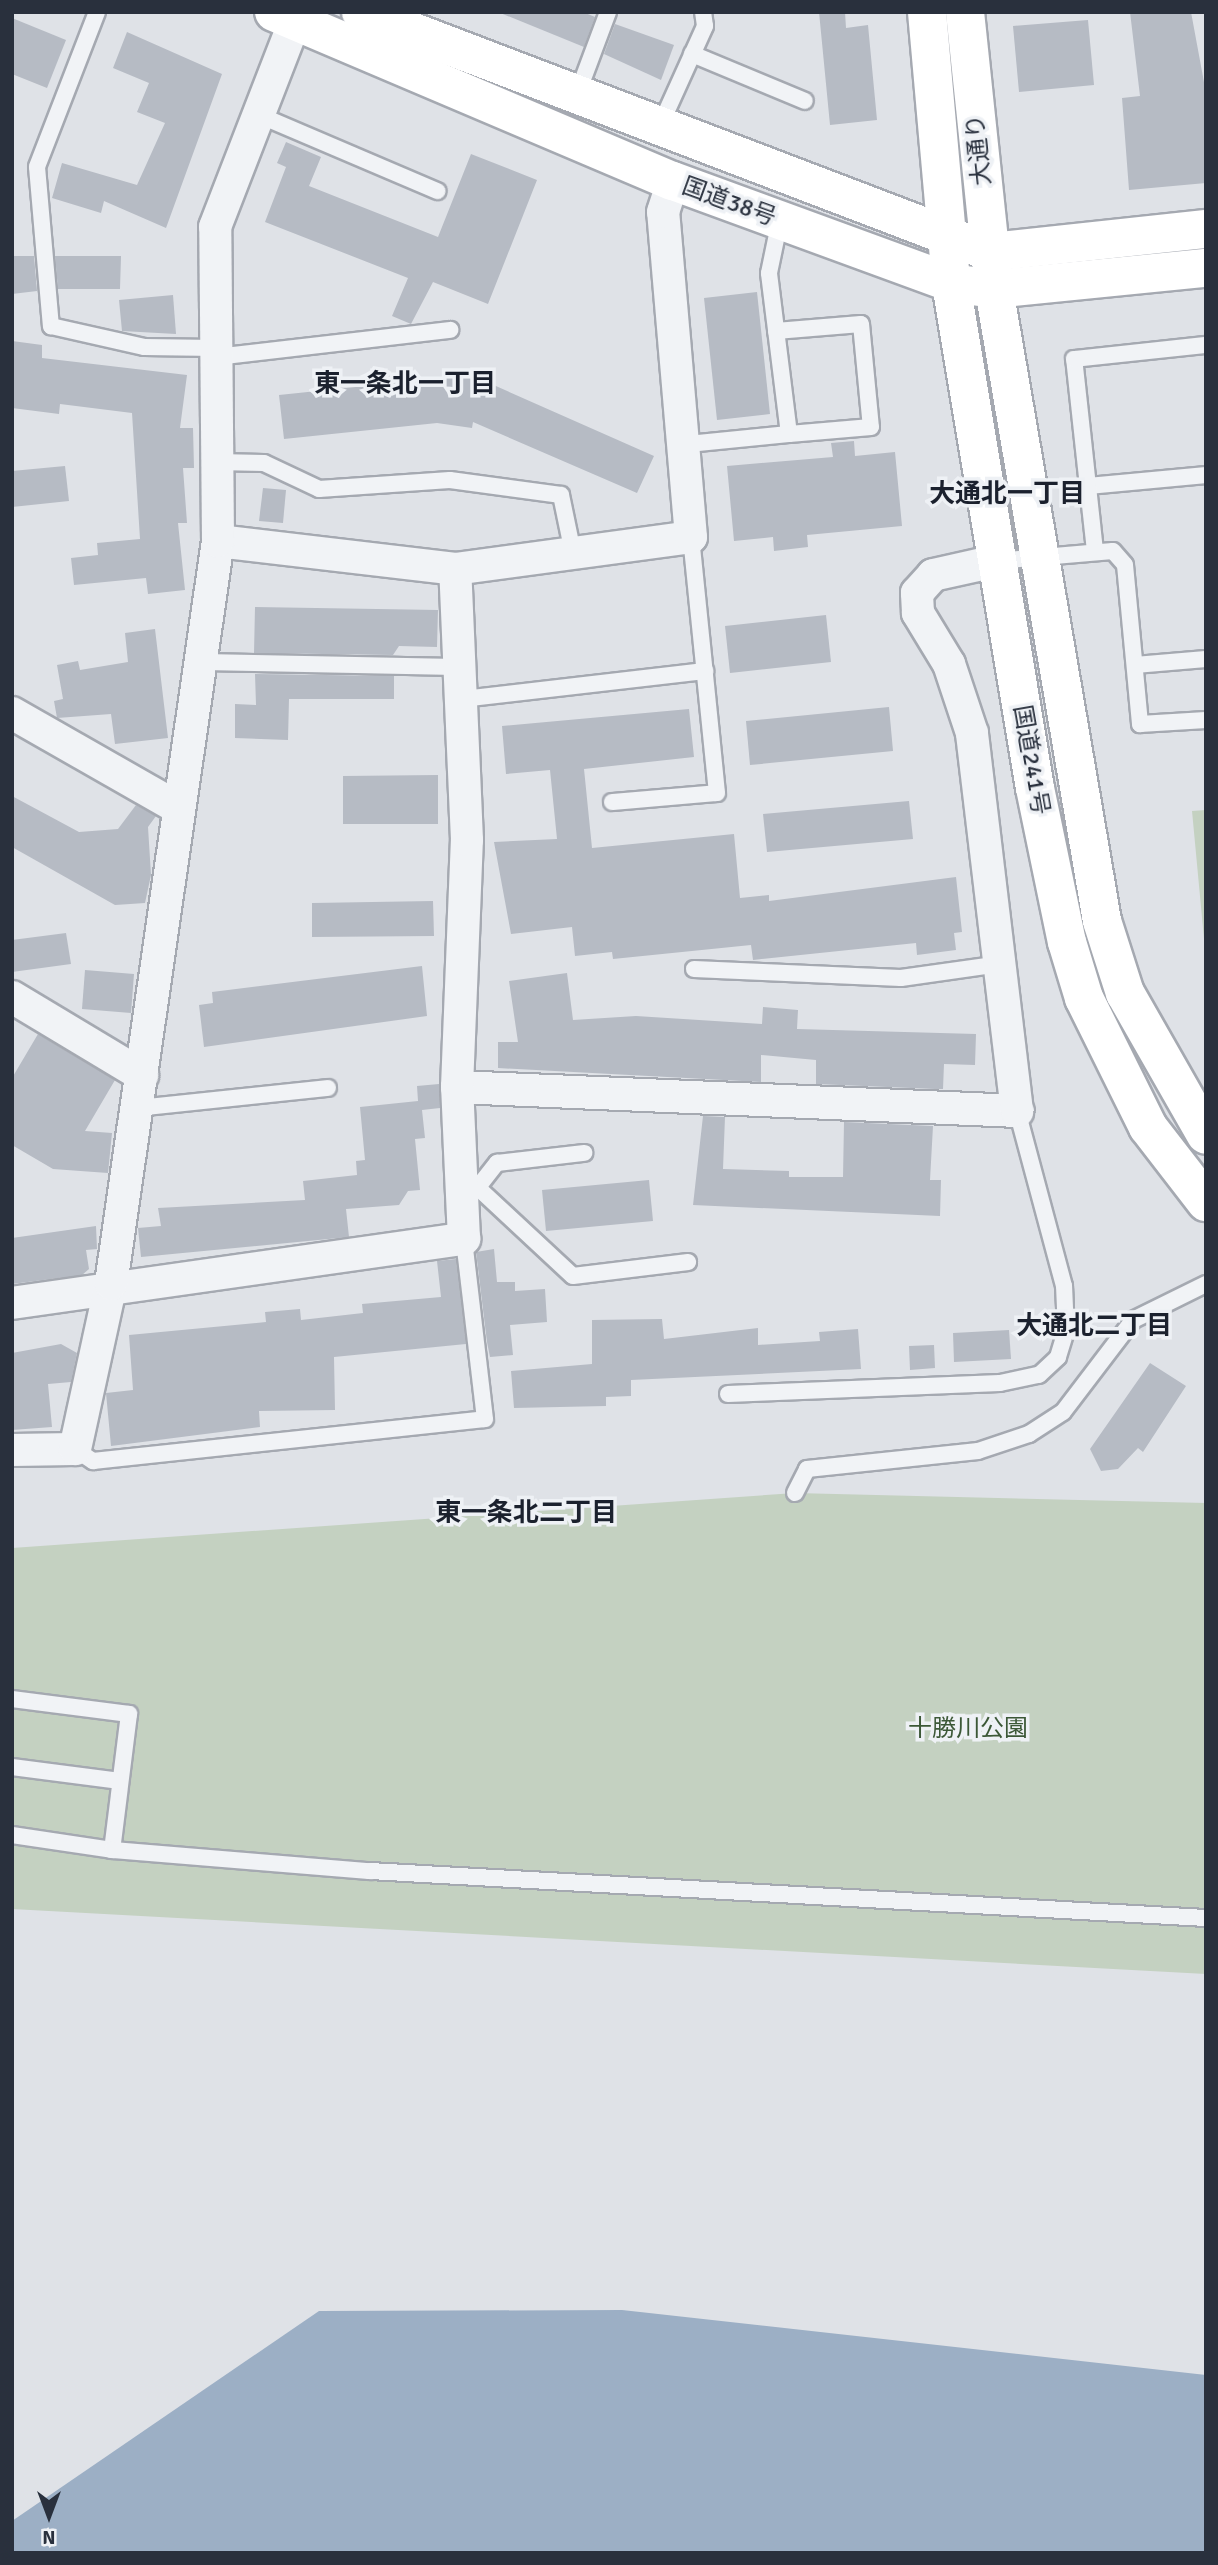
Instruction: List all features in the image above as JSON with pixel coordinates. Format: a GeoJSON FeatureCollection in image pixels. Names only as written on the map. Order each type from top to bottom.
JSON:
{"type":"FeatureCollection","features":[{"type":"Feature","properties":{"kind":"highway","name":"国道38号"},"geometry":{"type":"LineString","coordinates":[[361,12],[658,130],[947,240],[992,271],[1206,268]]}},
{"type":"Feature","properties":{"kind":"highway","name":"大通り"},"geometry":{"type":"LineString","coordinates":[[927,12],[951,283]]}},
{"type":"Feature","properties":{"kind":"highway","name":"大通り"},"geometry":{"type":"LineString","coordinates":[[965,12],[992,271]]}},
{"type":"Feature","properties":{"kind":"highway","name":"国道38号"},"geometry":{"type":"LineString","coordinates":[[285,17],[673,181],[951,283],[992,271],[1206,229]]}},
{"type":"Feature","properties":{"kind":"highway","name":"国道241号"},"geometry":{"type":"LineString","coordinates":[[992,271],[1102,921],[1125,993],[1206,1135]]}},
{"type":"Feature","properties":{"kind":"highway","name":"国道241号"},"geometry":{"type":"LineString","coordinates":[[951,283],[1035,788],[1084,999],[1147,1127],[1206,1202]]}},
{"type":"Feature","properties":{"kind":"street"},"geometry":{"type":"LineString","coordinates":[[12,1450],[75,1449],[111,1284],[177,807],[218,541],[215,227],[259,115],[285,17]]}},
{"type":"Feature","properties":{"kind":"street"},"geometry":{"type":"LineString","coordinates":[[218,541],[455,569],[691,537],[688,444],[663,212],[673,181]]}},
{"type":"Feature","properties":{"kind":"street"},"geometry":{"type":"LineString","coordinates":[[457,1087],[1017,1111],[1002,964],[972,733],[949,664],[918,613],[917,593],[933,575],[996,561]]}},
{"type":"Feature","properties":{"kind":"street"},"geometry":{"type":"LineString","coordinates":[[12,1303],[111,1284],[464,1239],[469,1179],[457,1087],[467,840],[463,699],[455,569]]}},
{"type":"Feature","properties":{"kind":"street"},"geometry":{"type":"LineString","coordinates":[[12,712],[177,807]]}},
{"type":"Feature","properties":{"kind":"street"},"geometry":{"type":"LineString","coordinates":[[12,997],[142,1075]]}},
{"type":"Feature","properties":{"kind":"lane"},"geometry":{"type":"LineString","coordinates":[[97,12],[37,167],[51,326],[144,347],[216,352],[450,330]]}},
{"type":"Feature","properties":{"kind":"lane"},"geometry":{"type":"LineString","coordinates":[[576,98],[608,12]]}},
{"type":"Feature","properties":{"kind":"lane"},"geometry":{"type":"LineString","coordinates":[[658,130],[692,54],[703,12]]}},
{"type":"Feature","properties":{"kind":"lane"},"geometry":{"type":"LineString","coordinates":[[692,54],[805,101]]}},
{"type":"Feature","properties":{"kind":"lane"},"geometry":{"type":"LineString","coordinates":[[259,115],[438,191]]}},
{"type":"Feature","properties":{"kind":"lane"},"geometry":{"type":"LineString","coordinates":[[780,220],[769,273],[789,434]]}},
{"type":"Feature","properties":{"kind":"lane"},"geometry":{"type":"LineString","coordinates":[[688,444],[871,427],[862,324],[776,331]]}},
{"type":"Feature","properties":{"kind":"lane"},"geometry":{"type":"LineString","coordinates":[[1095,551],[1074,359],[1206,345]]}},
{"type":"Feature","properties":{"kind":"lane"},"geometry":{"type":"LineString","coordinates":[[217,462],[264,463],[319,489],[450,480],[561,495],[573,553]]}},
{"type":"Feature","properties":{"kind":"lane"},"geometry":{"type":"LineString","coordinates":[[1088,486],[1206,475]]}},
{"type":"Feature","properties":{"kind":"lane"},"geometry":{"type":"LineString","coordinates":[[612,802],[717,793],[691,537]]}},
{"type":"Feature","properties":{"kind":"lane"},"geometry":{"type":"LineString","coordinates":[[996,561],[1038,555],[1113,551],[1125,565],[1140,724],[1206,720]]}},
{"type":"Feature","properties":{"kind":"lane"},"geometry":{"type":"LineString","coordinates":[[1135,665],[1206,659]]}},
{"type":"Feature","properties":{"kind":"lane"},"geometry":{"type":"LineString","coordinates":[[199,662],[461,667]]}},
{"type":"Feature","properties":{"kind":"lane"},"geometry":{"type":"LineString","coordinates":[[463,699],[705,671]]}},
{"type":"Feature","properties":{"kind":"lane"},"geometry":{"type":"LineString","coordinates":[[694,969],[901,978],[1002,964]]}},
{"type":"Feature","properties":{"kind":"lane"},"geometry":{"type":"LineString","coordinates":[[137,1108],[328,1088]]}},
{"type":"Feature","properties":{"kind":"lane"},"geometry":{"type":"LineString","coordinates":[[728,1394],[1000,1382],[1039,1375],[1049,1366],[1066,1331],[1064,1286],[1017,1111]]}},
{"type":"Feature","properties":{"kind":"lane"},"geometry":{"type":"LineString","coordinates":[[583,1153],[498,1163],[469,1179],[573,1276],[688,1262]]}},
{"type":"Feature","properties":{"kind":"lane"},"geometry":{"type":"LineString","coordinates":[[75,1449],[93,1461],[485,1419],[464,1239]]}},
{"type":"Feature","properties":{"kind":"lane"},"geometry":{"type":"LineString","coordinates":[[795,1493],[807,1469],[978,1451],[1029,1434],[1063,1412],[1133,1320],[1206,1283]]}},
{"type":"Feature","properties":{"kind":"lane"},"geometry":{"type":"LineString","coordinates":[[12,1699],[129,1714],[112,1850]]}},
{"type":"Feature","properties":{"kind":"lane"},"geometry":{"type":"LineString","coordinates":[[12,1767],[120,1781]]}},
{"type":"Feature","properties":{"kind":"lane"},"geometry":{"type":"LineString","coordinates":[[12,1835],[112,1850],[1206,1919]]}},
{"type":"Feature","properties":{"kind":"green space"},"geometry":{"type":"Polygon","coordinates":[[[1206,810],[1206,960],[1192,811],[1206,810]]]}},
{"type":"Feature","properties":{"kind":"green space","name":"十勝川公園"},"geometry":{"type":"Polygon","coordinates":[[[795,1493],[1206,1503],[1206,1974],[12,1909],[12,1548],[795,1493]]]}},
{"type":"Feature","properties":{"kind":"water"},"geometry":{"type":"Polygon","coordinates":[[[622,2310],[1206,2375],[1206,2553],[12,2553],[12,2521],[319,2311],[622,2310]]]}},
{"type":"Feature","properties":{"kind":"building"},"geometry":{"type":"Polygon","coordinates":[[[498,12],[583,12],[595,17],[584,47],[498,12]]]}},
{"type":"Feature","properties":{"kind":"building"},"geometry":{"type":"Polygon","coordinates":[[[819,12],[845,12],[846,28],[868,25],[877,120],[830,125],[819,12]]]}},
{"type":"Feature","properties":{"kind":"building"},"geometry":{"type":"Polygon","coordinates":[[[1130,12],[1191,12],[1206,93],[1206,183],[1129,190],[1122,98],[1140,96],[1130,12]]]}},
{"type":"Feature","properties":{"kind":"building"},"geometry":{"type":"Polygon","coordinates":[[[12,18],[66,40],[47,88],[12,74],[12,18]]]}},
{"type":"Feature","properties":{"kind":"building"},"geometry":{"type":"Polygon","coordinates":[[[1088,20],[1094,85],[1019,92],[1013,26],[1088,20]]]}},
{"type":"Feature","properties":{"kind":"building"},"geometry":{"type":"Polygon","coordinates":[[[615,24],[674,45],[661,80],[604,54],[615,24]]]}},
{"type":"Feature","properties":{"kind":"building"},"geometry":{"type":"Polygon","coordinates":[[[127,32],[222,74],[166,228],[104,201],[101,213],[52,198],[62,163],[137,185],[165,123],[137,112],[149,83],[113,68],[127,32]]]}},
{"type":"Feature","properties":{"kind":"building"},"geometry":{"type":"Polygon","coordinates":[[[286,142],[321,157],[309,186],[438,237],[471,154],[537,180],[488,304],[433,282],[411,324],[392,316],[408,278],[265,222],[286,167],[277,163],[286,142]]]}},
{"type":"Feature","properties":{"kind":"building"},"geometry":{"type":"Polygon","coordinates":[[[12,256],[34,256],[37,291],[12,294],[12,256]]]}},
{"type":"Feature","properties":{"kind":"building"},"geometry":{"type":"Polygon","coordinates":[[[55,256],[121,256],[120,289],[58,289],[55,256]]]}},
{"type":"Feature","properties":{"kind":"building"},"geometry":{"type":"Polygon","coordinates":[[[757,292],[770,414],[717,420],[704,298],[757,292]]]}},
{"type":"Feature","properties":{"kind":"building"},"geometry":{"type":"Polygon","coordinates":[[[173,295],[176,334],[122,331],[119,300],[173,295]]]}},
{"type":"Feature","properties":{"kind":"building"},"geometry":{"type":"Polygon","coordinates":[[[12,341],[42,345],[42,358],[187,375],[180,428],[193,428],[194,468],[183,468],[187,523],[178,523],[185,590],[148,594],[146,578],[74,585],[71,558],[98,555],[97,543],[140,539],[132,413],[60,404],[59,414],[12,408],[12,341]]]}},
{"type":"Feature","properties":{"kind":"building"},"geometry":{"type":"Polygon","coordinates":[[[471,375],[654,456],[637,493],[473,422],[472,428],[437,423],[284,439],[279,395],[471,375]]]}},
{"type":"Feature","properties":{"kind":"building"},"geometry":{"type":"Polygon","coordinates":[[[854,441],[855,456],[895,452],[902,526],[807,535],[808,547],[774,551],[773,537],[734,541],[727,466],[833,457],[831,443],[854,441]]]}},
{"type":"Feature","properties":{"kind":"building"},"geometry":{"type":"Polygon","coordinates":[[[65,466],[69,501],[12,507],[12,471],[65,466]]]}},
{"type":"Feature","properties":{"kind":"building"},"geometry":{"type":"Polygon","coordinates":[[[263,488],[286,490],[283,523],[259,521],[263,488]]]}},
{"type":"Feature","properties":{"kind":"building"},"geometry":{"type":"Polygon","coordinates":[[[255,607],[438,610],[437,647],[399,646],[393,655],[254,653],[255,607]]]}},
{"type":"Feature","properties":{"kind":"building"},"geometry":{"type":"Polygon","coordinates":[[[826,615],[831,662],[730,673],[725,626],[826,615]]]}},
{"type":"Feature","properties":{"kind":"building"},"geometry":{"type":"Polygon","coordinates":[[[155,629],[168,738],[115,744],[111,714],[57,718],[54,701],[63,699],[57,665],[78,661],[80,670],[128,662],[125,633],[155,629]]]}},
{"type":"Feature","properties":{"kind":"building"},"geometry":{"type":"Polygon","coordinates":[[[255,674],[394,676],[394,699],[289,699],[288,740],[235,738],[235,704],[256,705],[255,674]]]}},
{"type":"Feature","properties":{"kind":"building"},"geometry":{"type":"Polygon","coordinates":[[[889,707],[893,751],[750,765],[746,721],[889,707]]]}},
{"type":"Feature","properties":{"kind":"building"},"geometry":{"type":"Polygon","coordinates":[[[689,709],[694,757],[584,769],[592,848],[734,834],[740,898],[769,895],[769,901],[956,877],[962,932],[954,933],[956,950],[917,955],[916,943],[753,960],[751,945],[613,959],[612,952],[575,956],[572,927],[511,934],[494,842],[557,839],[550,770],[506,774],[502,726],[689,709]]]}},
{"type":"Feature","properties":{"kind":"building"},"geometry":{"type":"Polygon","coordinates":[[[438,775],[438,824],[343,824],[343,776],[438,775]]]}},
{"type":"Feature","properties":{"kind":"building"},"geometry":{"type":"Polygon","coordinates":[[[12,796],[79,832],[118,829],[136,805],[156,816],[148,827],[151,875],[145,903],[115,905],[12,847],[12,796]]]}},
{"type":"Feature","properties":{"kind":"building"},"geometry":{"type":"Polygon","coordinates":[[[909,801],[913,839],[767,852],[763,814],[909,801]]]}},
{"type":"Feature","properties":{"kind":"building"},"geometry":{"type":"Polygon","coordinates":[[[433,901],[434,936],[312,937],[312,903],[433,901]]]}},
{"type":"Feature","properties":{"kind":"building"},"geometry":{"type":"Polygon","coordinates":[[[66,933],[71,964],[12,972],[12,940],[66,933]]]}},
{"type":"Feature","properties":{"kind":"building"},"geometry":{"type":"Polygon","coordinates":[[[422,966],[427,1016],[204,1047],[199,1005],[213,1003],[212,992],[422,966]]]}},
{"type":"Feature","properties":{"kind":"building"},"geometry":{"type":"Polygon","coordinates":[[[85,970],[134,974],[131,1013],[82,1009],[85,970]]]}},
{"type":"Feature","properties":{"kind":"building"},"geometry":{"type":"Polygon","coordinates":[[[567,973],[573,1020],[636,1016],[762,1024],[763,1007],[798,1010],[797,1029],[976,1034],[975,1065],[944,1064],[943,1089],[816,1084],[816,1060],[761,1055],[761,1082],[498,1068],[498,1042],[518,1042],[509,981],[567,973]]]}},
{"type":"Feature","properties":{"kind":"building"},"geometry":{"type":"Polygon","coordinates":[[[38,1034],[115,1080],[85,1131],[112,1133],[108,1173],[53,1169],[12,1145],[12,1078],[38,1034]]]}},
{"type":"Feature","properties":{"kind":"building"},"geometry":{"type":"Polygon","coordinates":[[[439,1084],[440,1108],[422,1110],[425,1138],[415,1139],[420,1190],[408,1191],[399,1205],[346,1209],[349,1237],[141,1257],[138,1228],[161,1226],[158,1208],[305,1200],[303,1181],[357,1175],[356,1161],[365,1160],[360,1107],[418,1101],[417,1086],[439,1084]]]}},
{"type":"Feature","properties":{"kind":"building"},"geometry":{"type":"Polygon","coordinates":[[[703,1116],[725,1117],[723,1169],[789,1171],[789,1177],[843,1177],[844,1122],[933,1126],[930,1180],[941,1180],[940,1216],[693,1205],[703,1116]]]}},
{"type":"Feature","properties":{"kind":"building"},"geometry":{"type":"Polygon","coordinates":[[[649,1180],[653,1221],[546,1231],[542,1190],[649,1180]]]}},
{"type":"Feature","properties":{"kind":"building"},"geometry":{"type":"Polygon","coordinates":[[[96,1226],[97,1249],[86,1250],[89,1269],[82,1275],[12,1284],[12,1238],[96,1226]]]}},
{"type":"Feature","properties":{"kind":"building"},"geometry":{"type":"Polygon","coordinates":[[[494,1249],[497,1282],[515,1282],[515,1291],[545,1289],[547,1322],[510,1325],[513,1355],[490,1357],[476,1252],[494,1249]]]}},
{"type":"Feature","properties":{"kind":"building"},"geometry":{"type":"Polygon","coordinates":[[[456,1259],[466,1344],[334,1357],[335,1410],[259,1411],[260,1427],[111,1446],[106,1393],[133,1390],[129,1335],[266,1322],[265,1312],[300,1309],[301,1320],[363,1313],[362,1304],[441,1297],[437,1261],[456,1259]]]}},
{"type":"Feature","properties":{"kind":"building"},"geometry":{"type":"Polygon","coordinates":[[[662,1319],[664,1339],[758,1328],[758,1345],[820,1341],[819,1332],[858,1329],[861,1369],[631,1380],[631,1396],[606,1397],[606,1406],[514,1408],[511,1371],[592,1364],[592,1320],[662,1319]]]}},
{"type":"Feature","properties":{"kind":"building"},"geometry":{"type":"Polygon","coordinates":[[[1009,1330],[1011,1359],[954,1362],[953,1333],[1009,1330]]]}},
{"type":"Feature","properties":{"kind":"building"},"geometry":{"type":"Polygon","coordinates":[[[61,1344],[77,1353],[71,1382],[48,1384],[52,1427],[12,1430],[12,1353],[61,1344]]]}},
{"type":"Feature","properties":{"kind":"building"},"geometry":{"type":"Polygon","coordinates":[[[934,1345],[935,1368],[910,1370],[909,1346],[934,1345]]]}},
{"type":"Feature","properties":{"kind":"building"},"geometry":{"type":"Polygon","coordinates":[[[1150,1363],[1186,1386],[1143,1452],[1138,1448],[1118,1469],[1101,1471],[1090,1449],[1150,1363]]]}},
{"type":"Feature","properties":{"kind":"district","name":"東一条北一丁目"},"geometry":{"type":"Point","coordinates":[405,385]}},
{"type":"Feature","properties":{"kind":"district","name":"大通北一丁目"},"geometry":{"type":"Point","coordinates":[1007,495]}},
{"type":"Feature","properties":{"kind":"district","name":"大通北二丁目"},"geometry":{"type":"Point","coordinates":[1094,1327]}},
{"type":"Feature","properties":{"kind":"district","name":"東一条北二丁目"},"geometry":{"type":"Point","coordinates":[526,1514]}}]}
